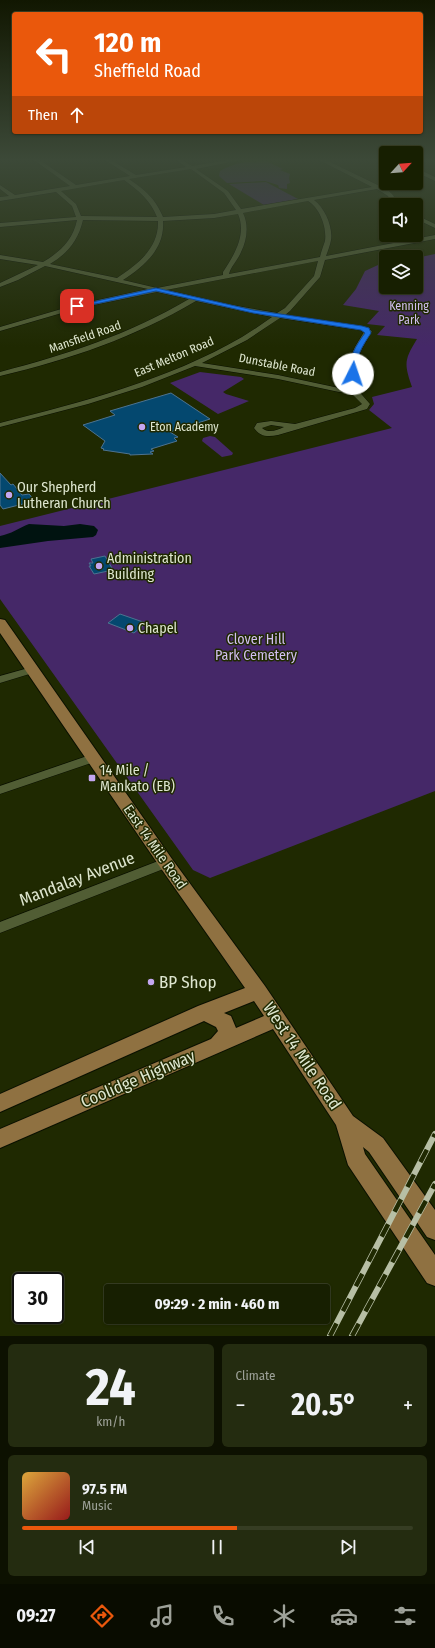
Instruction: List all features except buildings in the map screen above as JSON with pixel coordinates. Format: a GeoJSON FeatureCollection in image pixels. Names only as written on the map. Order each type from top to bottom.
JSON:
{"type":"FeatureCollection","features":[{"type":"Feature","properties":{"kind":"main road","name":"East 14 Mile Road"},"geometry":{"type":"LineString","coordinates":[[0,623],[166,863],[258,991]]}},
{"type":"Feature","properties":{"kind":"main road"},"geometry":{"type":"LineString","coordinates":[[0,1103],[205,1012],[258,991]]}},
{"type":"Feature","properties":{"kind":"main road","name":"West 14 Mile Road"},"geometry":{"type":"LineString","coordinates":[[258,991],[346,1122],[376,1145],[435,1229]]}},
{"type":"Feature","properties":{"kind":"main road"},"geometry":{"type":"LineString","coordinates":[[205,1012],[224,1022],[228,1033],[217,1045]]}},
{"type":"Feature","properties":{"kind":"main road","name":"Coolidge Highway"},"geometry":{"type":"LineString","coordinates":[[0,1139],[276,1019]]}},
{"type":"Feature","properties":{"kind":"main road","name":"West 14 Mile Road"},"geometry":{"type":"LineString","coordinates":[[346,1122],[355,1158],[435,1275]]}},
{"type":"Feature","properties":{"kind":"street"},"geometry":{"type":"LineString","coordinates":[[0,224],[22,222]]}},
{"type":"Feature","properties":{"kind":"street"},"geometry":{"type":"LineString","coordinates":[[0,285],[45,264],[64,251],[74,239],[80,226],[80,222]]}},
{"type":"Feature","properties":{"kind":"street"},"geometry":{"type":"LineString","coordinates":[[118,280],[137,267],[154,248],[161,234],[162,222]]}},
{"type":"Feature","properties":{"kind":"street"},"geometry":{"type":"LineString","coordinates":[[226,276],[226,272],[236,258],[243,240],[244,229],[242,222]]}},
{"type":"Feature","properties":{"kind":"street","name":"East Melton Road"},"geometry":{"type":"LineString","coordinates":[[0,425],[54,412],[106,397],[149,382],[195,364],[246,338],[278,316],[308,288],[319,272],[325,258],[328,245],[327,230],[324,222]]}},
{"type":"Feature","properties":{"kind":"street"},"geometry":{"type":"LineString","coordinates":[[0,329],[89,303],[435,237]]}},
{"type":"Feature","properties":{"kind":"street"},"geometry":{"type":"LineString","coordinates":[[0,256],[45,264],[195,299],[278,316],[367,330],[368,333],[354,356],[353,369],[355,384],[352,387],[365,402],[366,404],[364,407],[354,412],[295,426]]}},
{"type":"Feature","properties":{"kind":"street","name":"Mansfield Road"},"geometry":{"type":"LineString","coordinates":[[0,374],[57,359],[108,342],[148,325],[195,299]]}},
{"type":"Feature","properties":{"kind":"street","name":"Dunstable Road"},"geometry":{"type":"LineString","coordinates":[[195,364],[278,377],[339,390],[352,387]]}},
{"type":"Feature","properties":{"kind":"street"},"geometry":{"type":"LineString","coordinates":[[0,680],[32,670]]}},
{"type":"Feature","properties":{"kind":"street"},"geometry":{"type":"LineString","coordinates":[[0,790],[93,758]]}},
{"type":"Feature","properties":{"kind":"street","name":"Mandalay Avenue"},"geometry":{"type":"LineString","coordinates":[[0,928],[166,863]]}},
{"type":"Feature","properties":{"kind":"green space","name":"Clover Hill Park Cemetery"},"geometry":{"type":"Polygon","coordinates":[[[435,254],[435,791],[210,878],[193,870],[0,599],[0,526],[392,428],[369,410],[374,404],[372,397],[412,387],[407,362],[410,352],[417,339],[377,335],[385,326],[367,324],[379,311],[343,305],[356,289],[365,271],[378,265],[379,294],[423,294],[423,257],[435,254]]]}},
{"type":"Feature","properties":{"kind":"green space"},"geometry":{"type":"Polygon","coordinates":[[[200,372],[241,377],[244,379],[223,392],[249,401],[218,414],[170,383],[200,372]]]}},
{"type":"Feature","properties":{"kind":"green space"},"geometry":{"type":"Polygon","coordinates":[[[210,436],[215,437],[233,453],[232,455],[222,457],[202,441],[203,438],[210,436]]]}},
{"type":"Feature","properties":{"kind":"shaded area"},"geometry":{"type":"Polygon","coordinates":[[[29,524],[64,526],[80,524],[94,526],[98,530],[96,535],[93,537],[48,541],[0,548],[0,536],[29,524]]]}},
{"type":"Feature","properties":{"kind":"railway"},"geometry":{"type":"LineString","coordinates":[[330,1336],[435,1134]]}},
{"type":"Feature","properties":{"kind":"railway"},"geometry":{"type":"LineString","coordinates":[[352,1336],[435,1184]]}},
{"type":"Feature","properties":{"kind":"place","name":"Eton Academy"},"geometry":{"type":"Point","coordinates":[142,427]}},
{"type":"Feature","properties":{"kind":"place","name":"Our Shepherd Lutheran Church"},"geometry":{"type":"Point","coordinates":[9,495]}},
{"type":"Feature","properties":{"kind":"place","name":"Administration Building"},"geometry":{"type":"Point","coordinates":[99,566]}},
{"type":"Feature","properties":{"kind":"place","name":"Chapel"},"geometry":{"type":"Point","coordinates":[130,628]}},
{"type":"Feature","properties":{"kind":"place","name":"14 Mile / Mankato (EB)"},"geometry":{"type":"Point","coordinates":[92,778]}},
{"type":"Feature","properties":{"kind":"place","name":"BP Shop"},"geometry":{"type":"Point","coordinates":[151,982]}},
{"type":"Feature","properties":{"kind":"route"},"geometry":{"type":"LineString","coordinates":[[77,306],[156,290],[278,316],[362,328],[367,330],[368,333],[363,338],[354,356],[353,374]]}},
{"type":"Feature","properties":{"kind":"park label","name":"Kenning Park"},"geometry":{"type":"Point","coordinates":[409,313]}}]}
